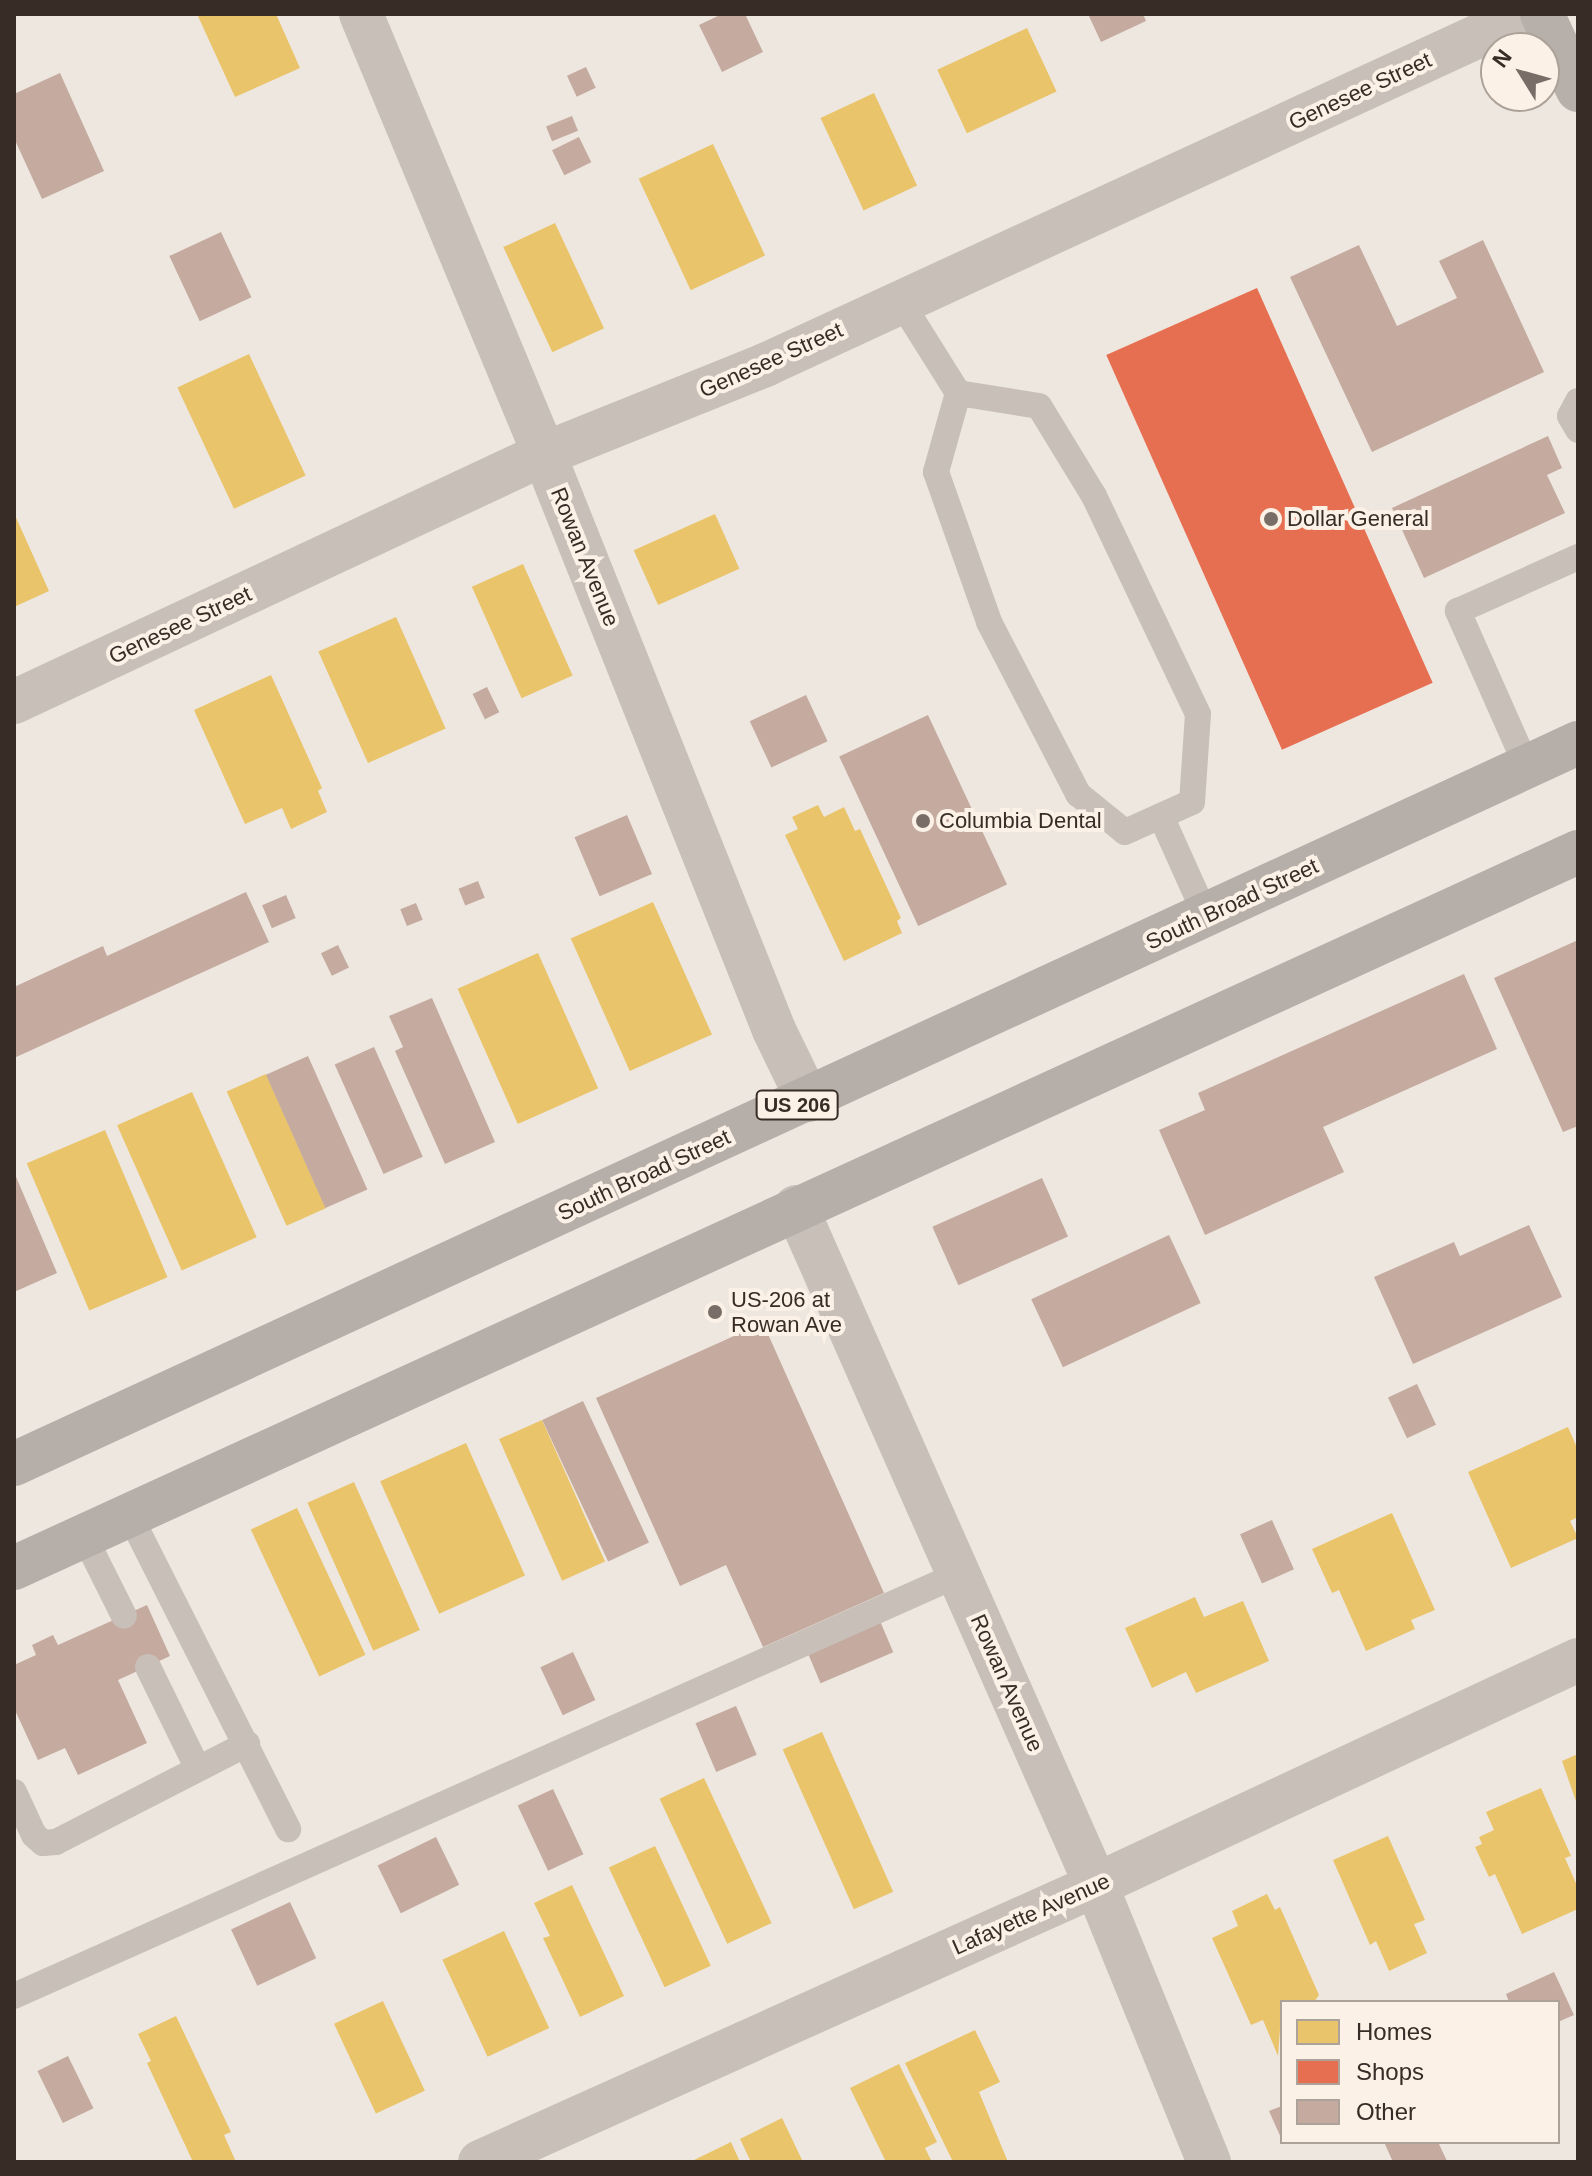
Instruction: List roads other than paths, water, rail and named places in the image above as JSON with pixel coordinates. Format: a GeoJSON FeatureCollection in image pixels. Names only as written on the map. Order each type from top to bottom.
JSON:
{"type":"FeatureCollection","features":[{"type":"Feature","properties":{"kind":"main road","name":"South Broad Street"},"geometry":{"type":"LineString","coordinates":[[14,1464],[1578,743]]}},
{"type":"Feature","properties":{"kind":"main road"},"geometry":{"type":"LineString","coordinates":[[14,1568],[796,1207],[1578,852]]}},
{"type":"Feature","properties":{"kind":"street","name":"Rowan Avenue"},"geometry":{"type":"LineString","coordinates":[[361,14],[544,454],[774,1030],[808,1100]]}},
{"type":"Feature","properties":{"kind":"street","name":"Genesee Street"},"geometry":{"type":"LineString","coordinates":[[14,702],[544,454],[765,365],[1526,14]]}},
{"type":"Feature","properties":{"kind":"street"},"geometry":{"type":"LineString","coordinates":[[1542,14],[1578,90]]}},
{"type":"Feature","properties":{"kind":"street","name":"Rowan Avenue"},"geometry":{"type":"LineString","coordinates":[[796,1207],[1096,1885],[1209,2162]]}},
{"type":"Feature","properties":{"kind":"street","name":"Lafayette Avenue"},"geometry":{"type":"LineString","coordinates":[[480,2162],[1096,1885],[1578,1660]]}},
{"type":"Feature","properties":{"kind":"lane"},"geometry":{"type":"LineString","coordinates":[[901,302],[958,393],[936,472],[989,622],[1078,794],[1125,832],[1192,802],[1198,714],[1101,510],[1039,406],[958,393]]}},
{"type":"Feature","properties":{"kind":"lane"},"geometry":{"type":"LineString","coordinates":[[1578,401],[1570,416],[1578,430]]}},
{"type":"Feature","properties":{"kind":"lane"},"geometry":{"type":"LineString","coordinates":[[1527,767],[1458,611],[1578,557]]}},
{"type":"Feature","properties":{"kind":"lane"},"geometry":{"type":"LineString","coordinates":[[1161,816],[1206,916]]}},
{"type":"Feature","properties":{"kind":"lane"},"geometry":{"type":"LineString","coordinates":[[130,1516],[288,1829]]}},
{"type":"Feature","properties":{"kind":"lane"},"geometry":{"type":"LineString","coordinates":[[84,1536],[124,1616]]}},
{"type":"Feature","properties":{"kind":"lane"},"geometry":{"type":"LineString","coordinates":[[14,1996],[959,1574]]}},
{"type":"Feature","properties":{"kind":"lane"},"geometry":{"type":"LineString","coordinates":[[148,1667],[197,1767]]}},
{"type":"Feature","properties":{"kind":"lane"},"geometry":{"type":"LineString","coordinates":[[14,1792],[34,1835],[43,1843],[56,1842],[247,1744]]}},
{"type":"Feature","properties":{"kind":"place","name":"Dollar General"},"geometry":{"type":"Point","coordinates":[1271,519]}},
{"type":"Feature","properties":{"kind":"place","name":"Columbia Dental"},"geometry":{"type":"Point","coordinates":[923,821]}},
{"type":"Feature","properties":{"kind":"place","name":"US-206 at Rowan Ave"},"geometry":{"type":"Point","coordinates":[715,1312]}}]}
